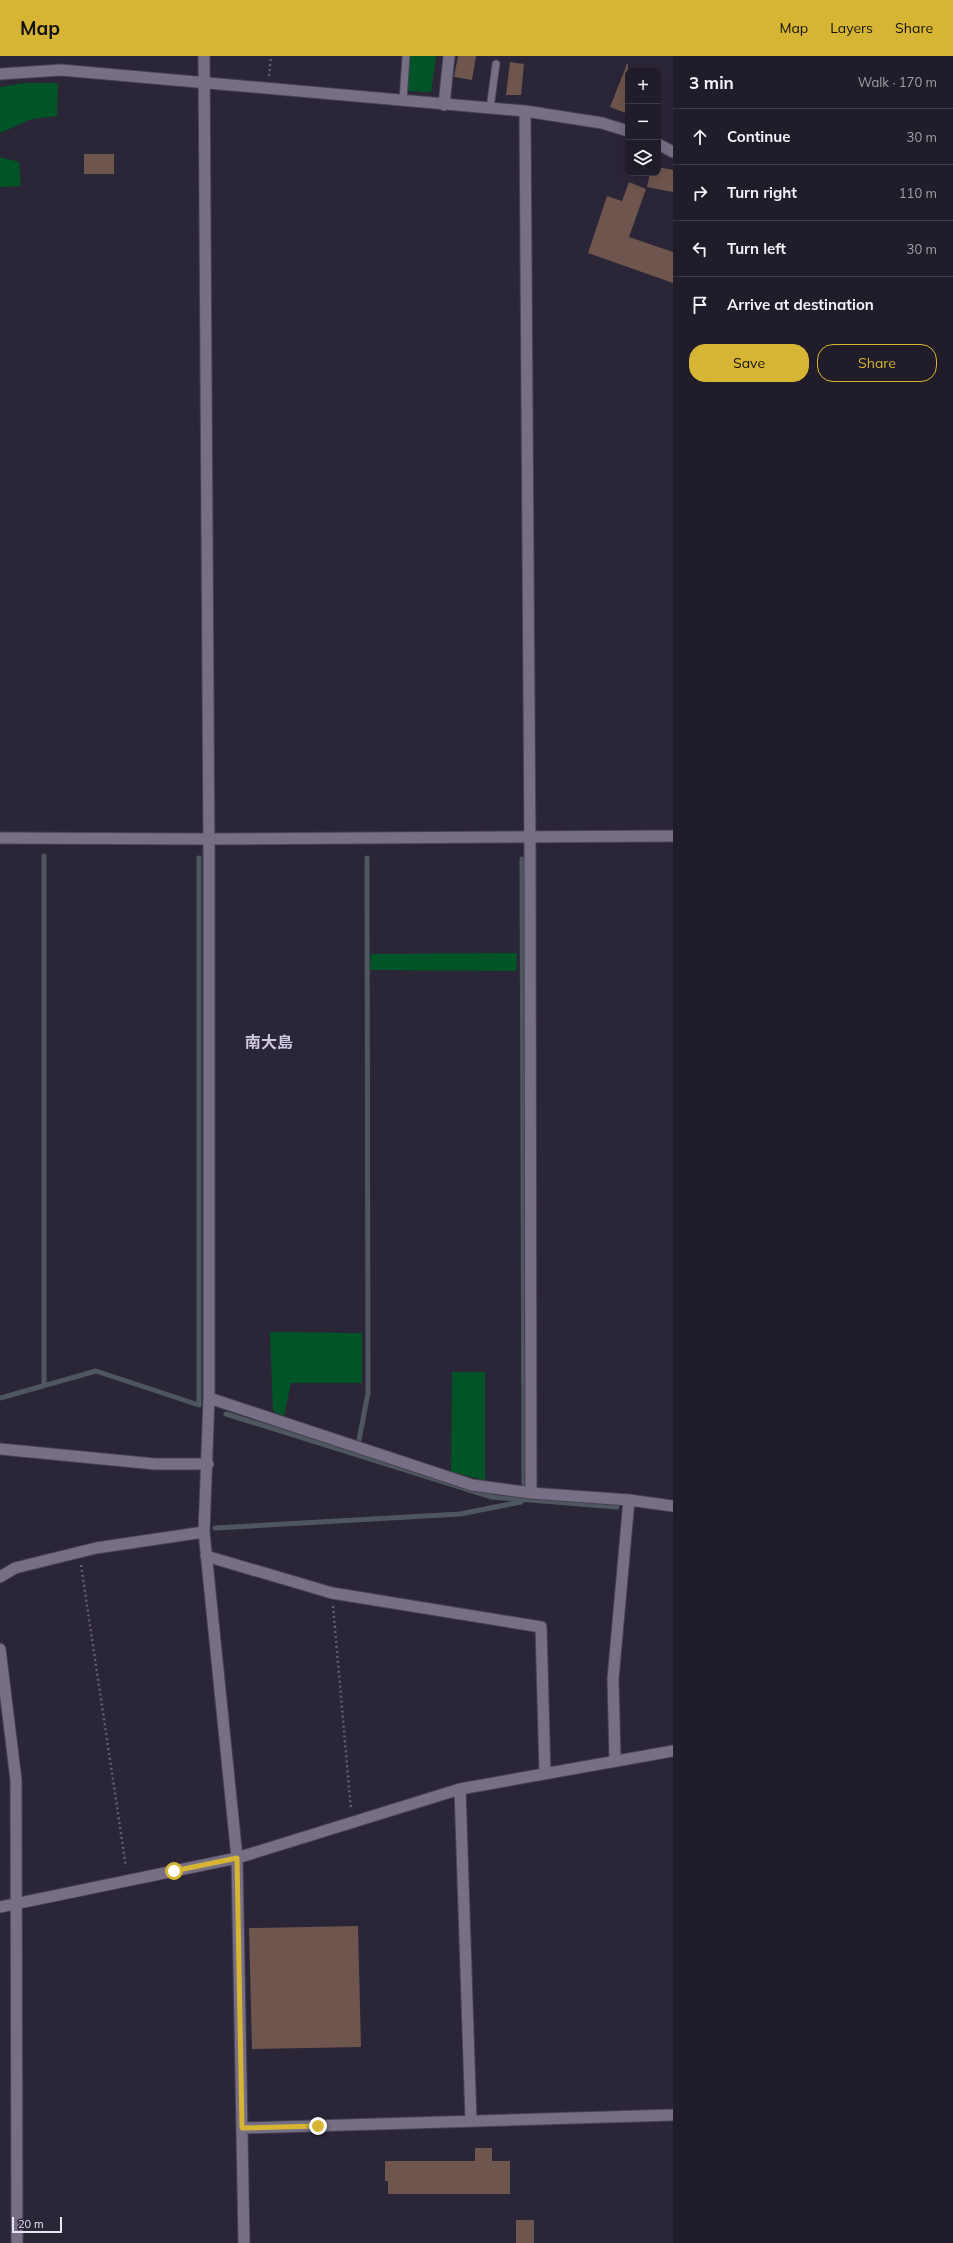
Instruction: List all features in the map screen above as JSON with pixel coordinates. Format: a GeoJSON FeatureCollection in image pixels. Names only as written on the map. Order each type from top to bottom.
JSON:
{"type":"FeatureCollection","features":[{"type":"Feature","properties":{"kind":"street"},"geometry":{"type":"LineString","coordinates":[[204,56],[209,839],[209,1398],[208,1464],[204,1532],[237,1858],[244,2243]]}},
{"type":"Feature","properties":{"kind":"street"},"geometry":{"type":"LineString","coordinates":[[444,104],[449,56]]}},
{"type":"Feature","properties":{"kind":"street"},"geometry":{"type":"LineString","coordinates":[[0,74],[61,70],[203,82],[526,111],[602,123],[625,130]]}},
{"type":"Feature","properties":{"kind":"street"},"geometry":{"type":"LineString","coordinates":[[526,111],[531,1494]]}},
{"type":"Feature","properties":{"kind":"street"},"geometry":{"type":"LineString","coordinates":[[661,146],[673,152]]}},
{"type":"Feature","properties":{"kind":"street"},"geometry":{"type":"LineString","coordinates":[[0,838],[209,839],[673,836]]}},
{"type":"Feature","properties":{"kind":"street"},"geometry":{"type":"LineString","coordinates":[[209,1398],[472,1485],[531,1494],[630,1500],[673,1506]]}},
{"type":"Feature","properties":{"kind":"street"},"geometry":{"type":"LineString","coordinates":[[0,1449],[155,1464],[208,1464]]}},
{"type":"Feature","properties":{"kind":"street"},"geometry":{"type":"LineString","coordinates":[[615,1760],[613,1679],[630,1500]]}},
{"type":"Feature","properties":{"kind":"street"},"geometry":{"type":"LineString","coordinates":[[0,1577],[15,1568],[80,1552],[204,1532]]}},
{"type":"Feature","properties":{"kind":"street"},"geometry":{"type":"LineString","coordinates":[[206,1556],[332,1593],[541,1627],[545,1774]]}},
{"type":"Feature","properties":{"kind":"street"},"geometry":{"type":"LineString","coordinates":[[0,1649],[16,1780],[17,2243]]}},
{"type":"Feature","properties":{"kind":"street"},"geometry":{"type":"LineString","coordinates":[[0,1907],[237,1858],[460,1789],[615,1760],[673,1751]]}},
{"type":"Feature","properties":{"kind":"street"},"geometry":{"type":"LineString","coordinates":[[460,1789],[471,2121]]}},
{"type":"Feature","properties":{"kind":"street"},"geometry":{"type":"LineString","coordinates":[[242,2128],[673,2115]]}},
{"type":"Feature","properties":{"kind":"lane"},"geometry":{"type":"LineString","coordinates":[[403,101],[406,56]]}},
{"type":"Feature","properties":{"kind":"lane"},"geometry":{"type":"LineString","coordinates":[[490,108],[496,64]]}},
{"type":"Feature","properties":{"kind":"path"},"geometry":{"type":"LineString","coordinates":[[268,88],[271,56]]}},
{"type":"Feature","properties":{"kind":"path"},"geometry":{"type":"LineString","coordinates":[[80,1552],[128,1881]]}},
{"type":"Feature","properties":{"kind":"path"},"geometry":{"type":"LineString","coordinates":[[332,1593],[352,1823]]}},
{"type":"Feature","properties":{"kind":"green space"},"geometry":{"type":"Polygon","coordinates":[[[408,56],[436,56],[431,92],[406,91],[408,56]]]}},
{"type":"Feature","properties":{"kind":"green space"},"geometry":{"type":"Polygon","coordinates":[[[24,83],[58,83],[57,116],[32,119],[0,133],[0,87],[24,83]]]}},
{"type":"Feature","properties":{"kind":"green space"},"geometry":{"type":"Polygon","coordinates":[[[0,157],[19,162],[21,186],[0,187],[0,157]]]}},
{"type":"Feature","properties":{"kind":"green space"},"geometry":{"type":"Polygon","coordinates":[[[517,953],[516,971],[370,970],[371,954],[517,953]]]}},
{"type":"Feature","properties":{"kind":"green space"},"geometry":{"type":"Polygon","coordinates":[[[270,1332],[362,1333],[362,1383],[291,1383],[284,1416],[273,1411],[270,1332]]]}},
{"type":"Feature","properties":{"kind":"green space"},"geometry":{"type":"Polygon","coordinates":[[[452,1372],[485,1372],[485,1480],[451,1472],[452,1372]]]}},
{"type":"Feature","properties":{"kind":"building"},"geometry":{"type":"Polygon","coordinates":[[[458,56],[476,56],[472,80],[454,77],[458,56]]]}},
{"type":"Feature","properties":{"kind":"building"},"geometry":{"type":"Polygon","coordinates":[[[510,62],[524,64],[521,95],[506,95],[510,62]]]}},
{"type":"Feature","properties":{"kind":"building"},"geometry":{"type":"Polygon","coordinates":[[[625,69],[625,113],[610,107],[625,69]]]}},
{"type":"Feature","properties":{"kind":"building"},"geometry":{"type":"Polygon","coordinates":[[[84,154],[114,154],[114,174],[84,174],[84,154]]]}},
{"type":"Feature","properties":{"kind":"building"},"geometry":{"type":"Polygon","coordinates":[[[661,168],[673,170],[673,192],[647,187],[649,176],[661,176],[661,168]]]}},
{"type":"Feature","properties":{"kind":"building"},"geometry":{"type":"Polygon","coordinates":[[[629,182],[646,189],[629,237],[673,252],[673,283],[588,253],[607,196],[622,201],[629,182]]]}},
{"type":"Feature","properties":{"kind":"building"},"geometry":{"type":"Polygon","coordinates":[[[358,1926],[361,2047],[252,2049],[249,1928],[358,1926]]]}},
{"type":"Feature","properties":{"kind":"building"},"geometry":{"type":"Polygon","coordinates":[[[475,2148],[492,2148],[492,2161],[510,2161],[510,2194],[388,2194],[388,2181],[385,2181],[385,2161],[475,2161],[475,2148]]]}},
{"type":"Feature","properties":{"kind":"building"},"geometry":{"type":"Polygon","coordinates":[[[516,2220],[534,2220],[534,2243],[516,2243],[516,2220]]]}},
{"type":"Feature","properties":{"kind":"waterway"},"geometry":{"type":"LineString","coordinates":[[44,856],[44,1385]]}},
{"type":"Feature","properties":{"kind":"waterway"},"geometry":{"type":"LineString","coordinates":[[0,1398],[96,1371],[199,1405],[199,858]]}},
{"type":"Feature","properties":{"kind":"waterway"},"geometry":{"type":"LineString","coordinates":[[359,1440],[368,1393],[367,858]]}},
{"type":"Feature","properties":{"kind":"waterway"},"geometry":{"type":"LineString","coordinates":[[522,859],[524,1484]]}},
{"type":"Feature","properties":{"kind":"waterway"},"geometry":{"type":"LineString","coordinates":[[226,1414],[492,1497],[617,1507]]}},
{"type":"Feature","properties":{"kind":"waterway"},"geometry":{"type":"LineString","coordinates":[[215,1528],[460,1514],[521,1502]]}},
{"type":"Feature","properties":{"kind":"district","name":"南大島"},"geometry":{"type":"Point","coordinates":[269,1042]}},
{"type":"Feature","properties":{"kind":"route"},"geometry":{"type":"LineString","coordinates":[[174,1871],[237,1858],[242,2128],[318,2126]]}}]}
